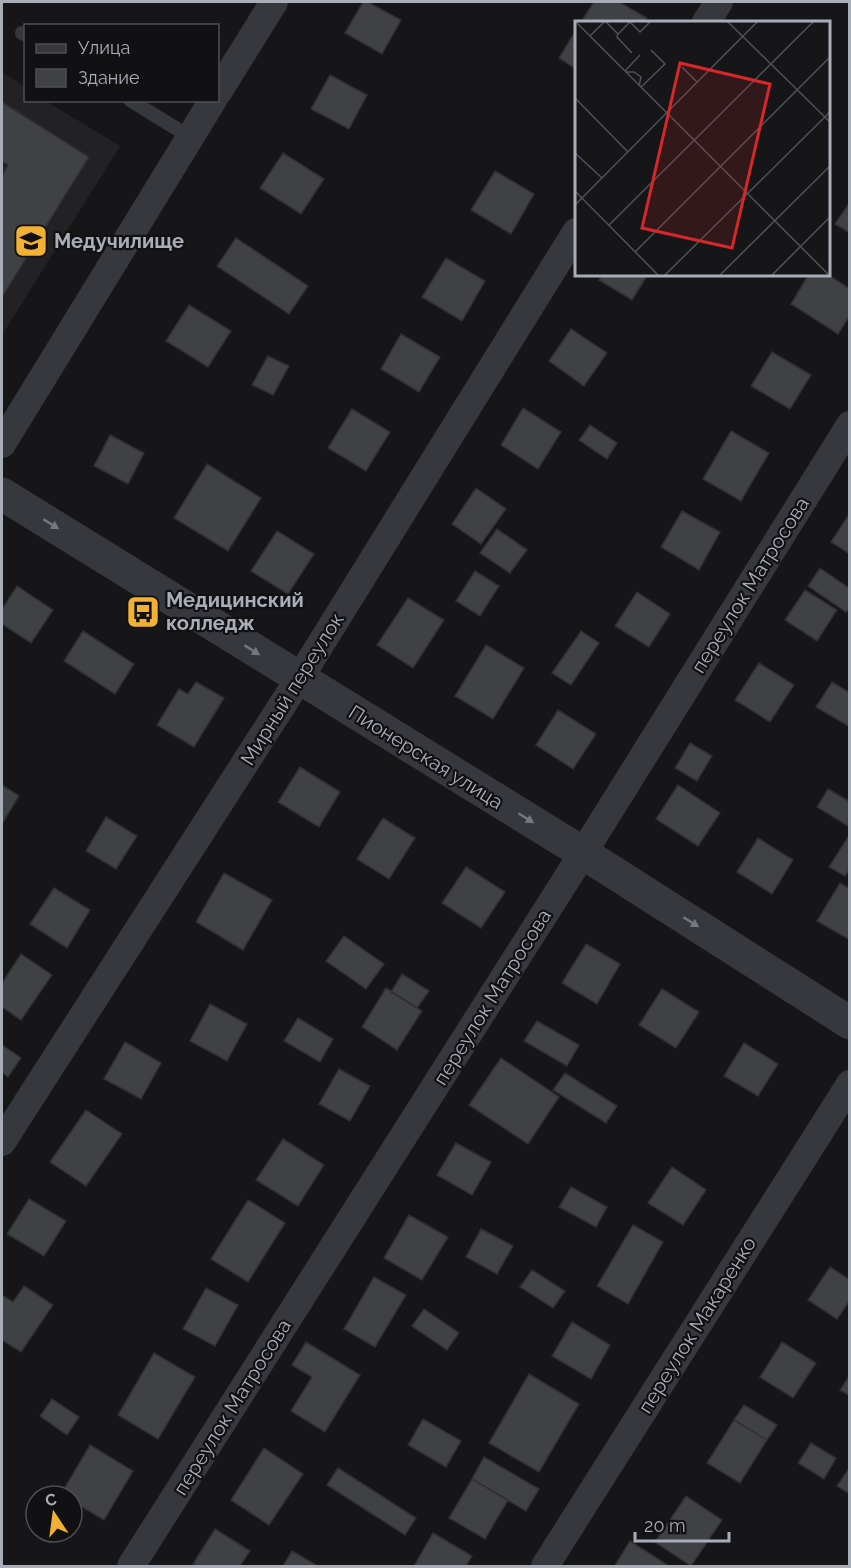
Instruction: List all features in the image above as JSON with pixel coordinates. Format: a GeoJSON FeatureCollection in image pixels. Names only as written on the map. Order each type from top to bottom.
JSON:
{"type":"FeatureCollection","features":[{"type":"Feature","properties":{"kind":"street"},"geometry":{"type":"LineString","coordinates":[[219,90],[274,2]]}},
{"type":"Feature","properties":{"kind":"street"},"geometry":{"type":"LineString","coordinates":[[707,21],[719,2]]}},
{"type":"Feature","properties":{"kind":"street"},"geometry":{"type":"LineString","coordinates":[[2,444],[212,102]]}},
{"type":"Feature","properties":{"kind":"street","name":"Мирный переулок"},"geometry":{"type":"LineString","coordinates":[[2,1142],[299,679],[575,234]]}},
{"type":"Feature","properties":{"kind":"street","name":"переулок Матросова"},"geometry":{"type":"LineString","coordinates":[[131,1566],[583,853],[849,425]]}},
{"type":"Feature","properties":{"kind":"street","name":"Пионерская улица"},"geometry":{"type":"LineString","coordinates":[[2,494],[583,853],[849,1023]]}},
{"type":"Feature","properties":{"kind":"street","name":"переулок Макаренко"},"geometry":{"type":"LineString","coordinates":[[545,1566],[849,1084]]}},
{"type":"Feature","properties":{"kind":"lane"},"geometry":{"type":"LineString","coordinates":[[133,102],[190,137]]}},
{"type":"Feature","properties":{"kind":"shaded area","name":"Медучилище"},"geometry":{"type":"Polygon","coordinates":[[[2,72],[24,86],[24,102],[48,102],[120,146],[2,335],[2,72]]]}},
{"type":"Feature","properties":{"kind":"building"},"geometry":{"type":"Polygon","coordinates":[[[363,2],[368,2],[401,20],[382,54],[345,33],[363,2]]]}},
{"type":"Feature","properties":{"kind":"building"},"geometry":{"type":"Polygon","coordinates":[[[594,2],[619,2],[647,18],[645,21],[582,21],[594,2]]]}},
{"type":"Feature","properties":{"kind":"building"},"geometry":{"type":"Polygon","coordinates":[[[575,32],[575,68],[559,58],[575,32]]]}},
{"type":"Feature","properties":{"kind":"building"},"geometry":{"type":"Polygon","coordinates":[[[330,75],[367,95],[349,129],[311,109],[330,75]]]}},
{"type":"Feature","properties":{"kind":"building"},"geometry":{"type":"Polygon","coordinates":[[[2,102],[89,157],[2,297],[2,176],[8,165],[2,161],[2,102]]]}},
{"type":"Feature","properties":{"kind":"building"},"geometry":{"type":"Polygon","coordinates":[[[283,153],[324,179],[301,214],[260,188],[283,153]]]}},
{"type":"Feature","properties":{"kind":"building"},"geometry":{"type":"Polygon","coordinates":[[[495,171],[534,194],[511,234],[471,210],[495,171]]]}},
{"type":"Feature","properties":{"kind":"building"},"geometry":{"type":"Polygon","coordinates":[[[850,202],[850,233],[835,224],[850,202]]]}},
{"type":"Feature","properties":{"kind":"building"},"geometry":{"type":"Polygon","coordinates":[[[236,238],[308,286],[289,314],[217,266],[236,238]]]}},
{"type":"Feature","properties":{"kind":"building"},"geometry":{"type":"Polygon","coordinates":[[[446,258],[485,281],[462,321],[422,297],[446,258]]]}},
{"type":"Feature","properties":{"kind":"building"},"geometry":{"type":"Polygon","coordinates":[[[602,276],[647,276],[632,300],[599,280],[602,276]]]}},
{"type":"Feature","properties":{"kind":"building"},"geometry":{"type":"Polygon","coordinates":[[[808,276],[830,276],[850,289],[850,315],[838,334],[791,304],[808,276]]]}},
{"type":"Feature","properties":{"kind":"building"},"geometry":{"type":"Polygon","coordinates":[[[189,305],[231,331],[208,367],[166,341],[189,305]]]}},
{"type":"Feature","properties":{"kind":"building"},"geometry":{"type":"Polygon","coordinates":[[[571,329],[607,353],[584,386],[549,361],[571,329]]]}},
{"type":"Feature","properties":{"kind":"building"},"geometry":{"type":"Polygon","coordinates":[[[401,334],[440,357],[419,392],[381,369],[401,334]]]}},
{"type":"Feature","properties":{"kind":"building"},"geometry":{"type":"Polygon","coordinates":[[[772,352],[811,375],[790,409],[751,386],[772,352]]]}},
{"type":"Feature","properties":{"kind":"building"},"geometry":{"type":"Polygon","coordinates":[[[268,356],[289,366],[273,395],[252,385],[268,356]]]}},
{"type":"Feature","properties":{"kind":"building"},"geometry":{"type":"Polygon","coordinates":[[[523,408],[561,432],[538,469],[501,445],[523,408]]]}},
{"type":"Feature","properties":{"kind":"building"},"geometry":{"type":"Polygon","coordinates":[[[352,409],[390,432],[366,471],[328,448],[352,409]]]}},
{"type":"Feature","properties":{"kind":"building"},"geometry":{"type":"Polygon","coordinates":[[[590,425],[617,443],[607,459],[579,440],[590,425]]]}},
{"type":"Feature","properties":{"kind":"building"},"geometry":{"type":"Polygon","coordinates":[[[731,431],[769,453],[741,501],[703,479],[731,431]]]}},
{"type":"Feature","properties":{"kind":"building"},"geometry":{"type":"Polygon","coordinates":[[[110,435],[144,453],[128,484],[94,466],[110,435]]]}},
{"type":"Feature","properties":{"kind":"building"},"geometry":{"type":"Polygon","coordinates":[[[207,464],[261,498],[228,551],[174,518],[207,464]]]}},
{"type":"Feature","properties":{"kind":"building"},"geometry":{"type":"Polygon","coordinates":[[[476,488],[506,509],[481,544],[452,524],[476,488]]]}},
{"type":"Feature","properties":{"kind":"building"},"geometry":{"type":"Polygon","coordinates":[[[682,511],[720,532],[699,570],[661,547],[682,511]]]}},
{"type":"Feature","properties":{"kind":"building"},"geometry":{"type":"Polygon","coordinates":[[[850,513],[850,554],[831,542],[850,513]]]}},
{"type":"Feature","properties":{"kind":"building"},"geometry":{"type":"Polygon","coordinates":[[[497,529],[527,550],[510,573],[480,553],[497,529]]]}},
{"type":"Feature","properties":{"kind":"building"},"geometry":{"type":"Polygon","coordinates":[[[277,531],[314,554],[288,594],[251,571],[277,531]]]}},
{"type":"Feature","properties":{"kind":"building"},"geometry":{"type":"Polygon","coordinates":[[[820,568],[850,589],[850,608],[846,612],[808,586],[820,568]]]}},
{"type":"Feature","properties":{"kind":"building"},"geometry":{"type":"Polygon","coordinates":[[[475,571],[499,586],[480,616],[456,601],[475,571]]]}},
{"type":"Feature","properties":{"kind":"building"},"geometry":{"type":"Polygon","coordinates":[[[17,586],[53,610],[31,643],[2,624],[2,609],[17,586]]]}},
{"type":"Feature","properties":{"kind":"building"},"geometry":{"type":"Polygon","coordinates":[[[805,590],[837,610],[817,641],[785,620],[805,590]]]}},
{"type":"Feature","properties":{"kind":"building"},"geometry":{"type":"Polygon","coordinates":[[[637,592],[670,614],[649,647],[615,626],[637,592]]]}},
{"type":"Feature","properties":{"kind":"building"},"geometry":{"type":"Polygon","coordinates":[[[408,598],[444,620],[413,668],[377,645],[408,598]]]}},
{"type":"Feature","properties":{"kind":"building"},"geometry":{"type":"Polygon","coordinates":[[[83,631],[134,664],[115,694],[64,661],[83,631]]]}},
{"type":"Feature","properties":{"kind":"building"},"geometry":{"type":"Polygon","coordinates":[[[581,631],[599,643],[571,685],[552,673],[581,631]]]}},
{"type":"Feature","properties":{"kind":"building"},"geometry":{"type":"Polygon","coordinates":[[[486,645],[524,668],[493,719],[455,696],[486,645]]]}},
{"type":"Feature","properties":{"kind":"building"},"geometry":{"type":"Polygon","coordinates":[[[759,663],[794,685],[770,722],[735,700],[759,663]]]}},
{"type":"Feature","properties":{"kind":"building"},"geometry":{"type":"Polygon","coordinates":[[[196,682],[224,698],[194,747],[157,725],[179,689],[188,694],[196,682]]]}},
{"type":"Feature","properties":{"kind":"building"},"geometry":{"type":"Polygon","coordinates":[[[832,682],[850,693],[850,727],[816,707],[832,682]]]}},
{"type":"Feature","properties":{"kind":"building"},"geometry":{"type":"Polygon","coordinates":[[[558,710],[596,734],[573,769],[536,745],[558,710]]]}},
{"type":"Feature","properties":{"kind":"building"},"geometry":{"type":"Polygon","coordinates":[[[690,743],[712,756],[697,781],[675,768],[690,743]]]}},
{"type":"Feature","properties":{"kind":"building"},"geometry":{"type":"Polygon","coordinates":[[[300,767],[340,792],[319,827],[278,802],[300,767]]]}},
{"type":"Feature","properties":{"kind":"building"},"geometry":{"type":"Polygon","coordinates":[[[2,785],[19,796],[3,822],[2,821],[2,785]]]}},
{"type":"Feature","properties":{"kind":"building"},"geometry":{"type":"Polygon","coordinates":[[[678,785],[720,813],[698,846],[656,819],[678,785]]]}},
{"type":"Feature","properties":{"kind":"building"},"geometry":{"type":"Polygon","coordinates":[[[828,789],[850,802],[848,826],[817,807],[828,789]]]}},
{"type":"Feature","properties":{"kind":"building"},"geometry":{"type":"Polygon","coordinates":[[[106,817],[137,836],[116,869],[86,851],[106,817]]]}},
{"type":"Feature","properties":{"kind":"building"},"geometry":{"type":"Polygon","coordinates":[[[383,818],[415,838],[389,879],[357,859],[383,818]]]}},
{"type":"Feature","properties":{"kind":"building"},"geometry":{"type":"Polygon","coordinates":[[[850,834],[850,868],[845,876],[829,867],[850,834]]]}},
{"type":"Feature","properties":{"kind":"building"},"geometry":{"type":"Polygon","coordinates":[[[758,838],[793,860],[772,894],[737,872],[758,838]]]}},
{"type":"Feature","properties":{"kind":"building"},"geometry":{"type":"Polygon","coordinates":[[[466,867],[505,892],[481,928],[442,903],[466,867]]]}},
{"type":"Feature","properties":{"kind":"building"},"geometry":{"type":"Polygon","coordinates":[[[224,873],[272,900],[243,950],[196,922],[224,873]]]}},
{"type":"Feature","properties":{"kind":"building"},"geometry":{"type":"Polygon","coordinates":[[[840,883],[850,889],[850,940],[817,921],[840,883]]]}},
{"type":"Feature","properties":{"kind":"building"},"geometry":{"type":"Polygon","coordinates":[[[54,888],[90,910],[67,948],[30,924],[54,888]]]}},
{"type":"Feature","properties":{"kind":"building"},"geometry":{"type":"Polygon","coordinates":[[[344,936],[384,964],[366,989],[326,961],[344,936]]]}},
{"type":"Feature","properties":{"kind":"building"},"geometry":{"type":"Polygon","coordinates":[[[586,944],[620,964],[597,1004],[562,983],[586,944]]]}},
{"type":"Feature","properties":{"kind":"building"},"geometry":{"type":"Polygon","coordinates":[[[21,954],[52,975],[21,1020],[2,1007],[2,983],[21,954]]]}},
{"type":"Feature","properties":{"kind":"building"},"geometry":{"type":"Polygon","coordinates":[[[402,974],[429,991],[417,1008],[391,992],[402,974]]]}},
{"type":"Feature","properties":{"kind":"building"},"geometry":{"type":"Polygon","coordinates":[[[386,988],[422,1011],[397,1050],[362,1027],[386,988]]]}},
{"type":"Feature","properties":{"kind":"building"},"geometry":{"type":"Polygon","coordinates":[[[662,989],[699,1012],[676,1048],[639,1025],[662,989]]]}},
{"type":"Feature","properties":{"kind":"building"},"geometry":{"type":"Polygon","coordinates":[[[210,1004],[247,1024],[227,1061],[190,1041],[210,1004]]]}},
{"type":"Feature","properties":{"kind":"building"},"geometry":{"type":"Polygon","coordinates":[[[298,1018],[333,1039],[320,1062],[284,1041],[298,1018]]]}},
{"type":"Feature","properties":{"kind":"building"},"geometry":{"type":"Polygon","coordinates":[[[537,1021],[579,1045],[567,1066],[524,1041],[537,1021]]]}},
{"type":"Feature","properties":{"kind":"building"},"geometry":{"type":"Polygon","coordinates":[[[125,1042],[161,1063],[141,1099],[104,1079],[125,1042]]]}},
{"type":"Feature","properties":{"kind":"building"},"geometry":{"type":"Polygon","coordinates":[[[744,1043],[778,1064],[758,1096],[724,1076],[744,1043]]]}},
{"type":"Feature","properties":{"kind":"building"},"geometry":{"type":"Polygon","coordinates":[[[2,1045],[21,1058],[8,1077],[2,1072],[2,1045]]]}},
{"type":"Feature","properties":{"kind":"building"},"geometry":{"type":"Polygon","coordinates":[[[501,1058],[559,1097],[528,1144],[469,1105],[501,1058]]]}},
{"type":"Feature","properties":{"kind":"building"},"geometry":{"type":"Polygon","coordinates":[[[339,1069],[370,1086],[350,1121],[319,1104],[339,1069]]]}},
{"type":"Feature","properties":{"kind":"building"},"geometry":{"type":"Polygon","coordinates":[[[565,1073],[617,1106],[606,1123],[553,1090],[565,1073]]]}},
{"type":"Feature","properties":{"kind":"building"},"geometry":{"type":"Polygon","coordinates":[[[86,1110],[122,1134],[86,1186],[50,1162],[86,1110]]]}},
{"type":"Feature","properties":{"kind":"building"},"geometry":{"type":"Polygon","coordinates":[[[283,1139],[324,1165],[298,1206],[256,1180],[283,1139]]]}},
{"type":"Feature","properties":{"kind":"building"},"geometry":{"type":"Polygon","coordinates":[[[456,1143],[491,1162],[472,1195],[437,1175],[456,1143]]]}},
{"type":"Feature","properties":{"kind":"building"},"geometry":{"type":"Polygon","coordinates":[[[672,1167],[706,1190],[683,1225],[648,1203],[672,1167]]]}},
{"type":"Feature","properties":{"kind":"building"},"geometry":{"type":"Polygon","coordinates":[[[571,1187],[607,1207],[596,1227],[559,1207],[571,1187]]]}},
{"type":"Feature","properties":{"kind":"building"},"geometry":{"type":"Polygon","coordinates":[[[29,1199],[66,1221],[44,1256],[7,1234],[29,1199]]]}},
{"type":"Feature","properties":{"kind":"building"},"geometry":{"type":"Polygon","coordinates":[[[248,1200],[285,1223],[248,1282],[211,1259],[248,1200]]]}},
{"type":"Feature","properties":{"kind":"building"},"geometry":{"type":"Polygon","coordinates":[[[409,1215],[448,1237],[422,1280],[384,1258],[409,1215]]]}},
{"type":"Feature","properties":{"kind":"building"},"geometry":{"type":"Polygon","coordinates":[[[633,1225],[663,1242],[628,1304],[597,1286],[633,1225]]]}},
{"type":"Feature","properties":{"kind":"building"},"geometry":{"type":"Polygon","coordinates":[[[481,1229],[513,1246],[497,1274],[466,1257],[481,1229]]]}},
{"type":"Feature","properties":{"kind":"building"},"geometry":{"type":"Polygon","coordinates":[[[830,1267],[850,1280],[850,1300],[837,1319],[808,1300],[830,1267]]]}},
{"type":"Feature","properties":{"kind":"building"},"geometry":{"type":"Polygon","coordinates":[[[532,1270],[565,1291],[553,1308],[520,1287],[532,1270]]]}},
{"type":"Feature","properties":{"kind":"building"},"geometry":{"type":"Polygon","coordinates":[[[374,1277],[406,1295],[375,1347],[344,1329],[374,1277]]]}},
{"type":"Feature","properties":{"kind":"building"},"geometry":{"type":"Polygon","coordinates":[[[24,1286],[53,1305],[21,1352],[2,1340],[2,1295],[13,1302],[24,1286]]]}},
{"type":"Feature","properties":{"kind":"building"},"geometry":{"type":"Polygon","coordinates":[[[206,1288],[238,1305],[215,1346],[183,1329],[206,1288]]]}},
{"type":"Feature","properties":{"kind":"building"},"geometry":{"type":"Polygon","coordinates":[[[424,1309],[459,1333],[447,1350],[412,1326],[424,1309]]]}},
{"type":"Feature","properties":{"kind":"building"},"geometry":{"type":"Polygon","coordinates":[[[572,1322],[610,1345],[591,1379],[552,1356],[572,1322]]]}},
{"type":"Feature","properties":{"kind":"building"},"geometry":{"type":"Polygon","coordinates":[[[306,1342],[360,1375],[325,1432],[291,1411],[312,1377],[292,1365],[306,1342]]]}},
{"type":"Feature","properties":{"kind":"building"},"geometry":{"type":"Polygon","coordinates":[[[782,1342],[816,1363],[793,1398],[760,1377],[782,1342]]]}},
{"type":"Feature","properties":{"kind":"building"},"geometry":{"type":"Polygon","coordinates":[[[154,1353],[195,1377],[158,1439],[118,1415],[154,1353]]]}},
{"type":"Feature","properties":{"kind":"building"},"geometry":{"type":"Polygon","coordinates":[[[529,1374],[579,1404],[539,1472],[489,1443],[529,1374]]]}},
{"type":"Feature","properties":{"kind":"building"},"geometry":{"type":"Polygon","coordinates":[[[850,1375],[850,1396],[840,1390],[850,1375]]]}},
{"type":"Feature","properties":{"kind":"building"},"geometry":{"type":"Polygon","coordinates":[[[52,1399],[79,1417],[67,1435],[40,1416],[52,1399]]]}},
{"type":"Feature","properties":{"kind":"building"},"geometry":{"type":"Polygon","coordinates":[[[744,1405],[777,1425],[767,1440],[734,1420],[744,1405]]]}},
{"type":"Feature","properties":{"kind":"building"},"geometry":{"type":"Polygon","coordinates":[[[423,1419],[461,1441],[446,1467],[408,1445],[423,1419]]]}},
{"type":"Feature","properties":{"kind":"building"},"geometry":{"type":"Polygon","coordinates":[[[734,1420],[767,1440],[740,1483],[707,1463],[734,1420]]]}},
{"type":"Feature","properties":{"kind":"building"},"geometry":{"type":"Polygon","coordinates":[[[811,1443],[836,1458],[824,1479],[798,1463],[811,1443]]]}},
{"type":"Feature","properties":{"kind":"building"},"geometry":{"type":"Polygon","coordinates":[[[90,1445],[133,1471],[104,1520],[84,1508],[84,1484],[67,1484],[90,1445]]]}},
{"type":"Feature","properties":{"kind":"building"},"geometry":{"type":"Polygon","coordinates":[[[264,1448],[303,1474],[269,1525],[231,1500],[264,1448]]]}},
{"type":"Feature","properties":{"kind":"building"},"geometry":{"type":"Polygon","coordinates":[[[484,1457],[539,1489],[526,1511],[472,1479],[484,1457]]]}},
{"type":"Feature","properties":{"kind":"building"},"geometry":{"type":"Polygon","coordinates":[[[850,1467],[850,1494],[837,1486],[850,1467]]]}},
{"type":"Feature","properties":{"kind":"building"},"geometry":{"type":"Polygon","coordinates":[[[338,1468],[416,1518],[405,1535],[327,1485],[338,1468]]]}},
{"type":"Feature","properties":{"kind":"building"},"geometry":{"type":"Polygon","coordinates":[[[472,1479],[508,1500],[485,1539],[449,1518],[472,1479]]]}},
{"type":"Feature","properties":{"kind":"building"},"geometry":{"type":"Polygon","coordinates":[[[686,1496],[722,1520],[691,1566],[655,1542],[686,1496]]]}},
{"type":"Feature","properties":{"kind":"building"},"geometry":{"type":"Polygon","coordinates":[[[215,1529],[250,1551],[240,1566],[197,1566],[193,1564],[215,1529]]]}},
{"type":"Feature","properties":{"kind":"building"},"geometry":{"type":"Polygon","coordinates":[[[433,1533],[472,1556],[466,1566],[414,1566],[433,1533]]]}},
{"type":"Feature","properties":{"kind":"building"},"geometry":{"type":"Polygon","coordinates":[[[630,1541],[669,1566],[615,1565],[630,1541]]]}},
{"type":"Feature","properties":{"kind":"building"},"geometry":{"type":"Polygon","coordinates":[[[292,1551],[318,1566],[283,1566],[292,1551]]]}},
{"type":"Feature","properties":{"kind":"place","name":"Медучилище"},"geometry":{"type":"Point","coordinates":[31,241]}},
{"type":"Feature","properties":{"kind":"place","name":"Медицинский колледж"},"geometry":{"type":"Point","coordinates":[143,612]}}]}
